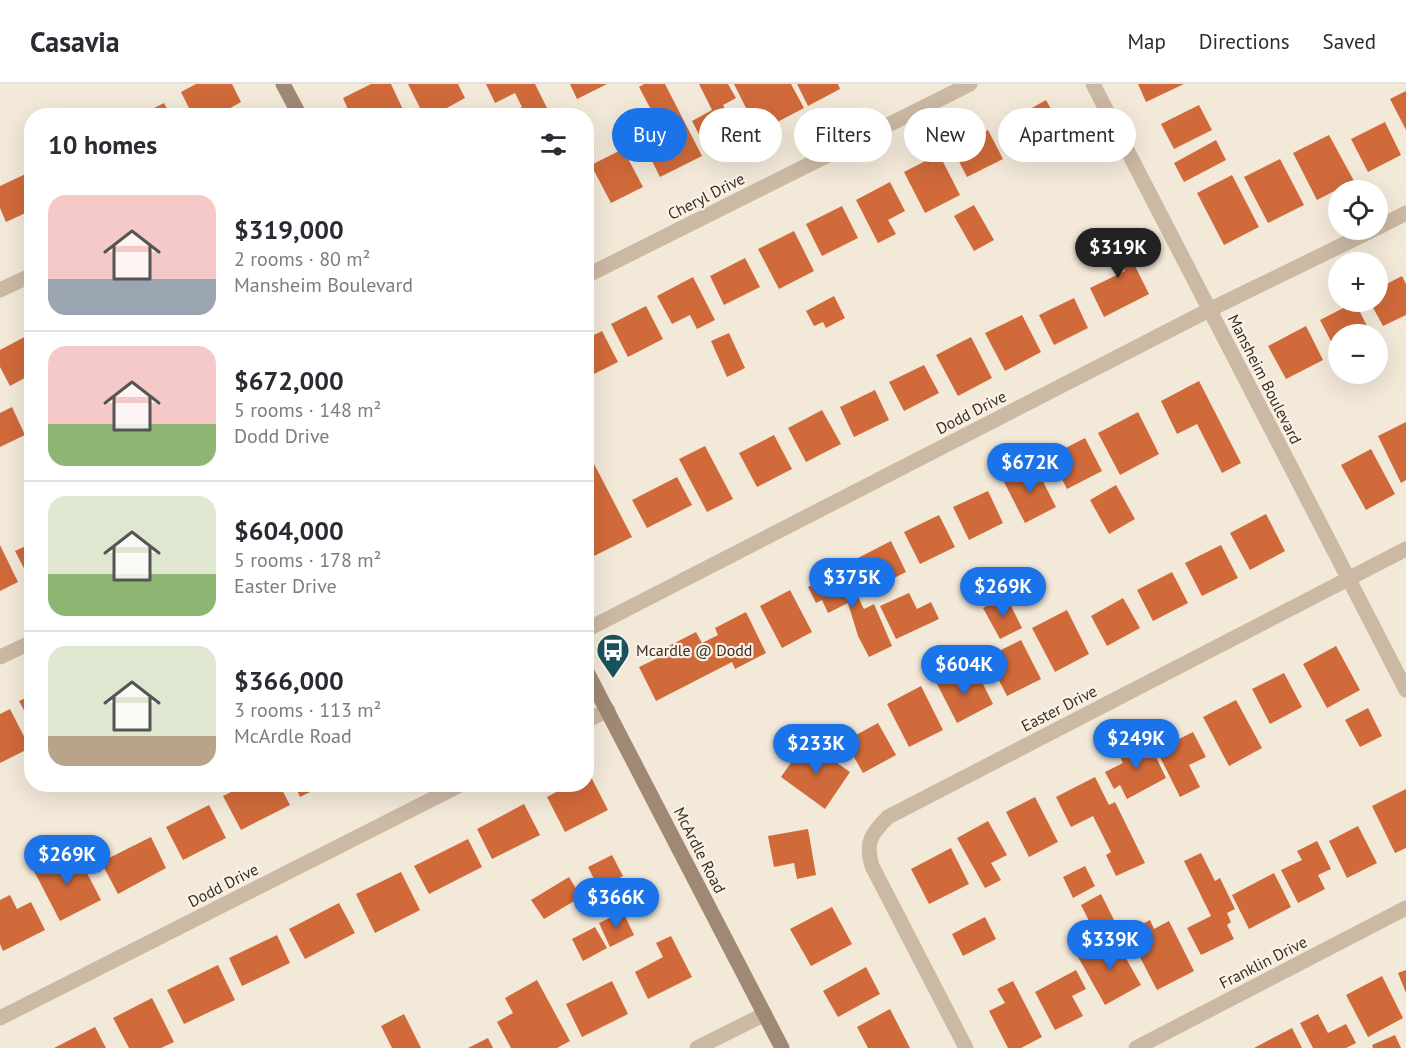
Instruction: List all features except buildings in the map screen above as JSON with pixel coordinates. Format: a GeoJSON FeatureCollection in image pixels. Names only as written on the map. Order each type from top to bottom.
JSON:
{"type":"FeatureCollection","features":[{"type":"Feature","properties":{"kind":"main road"},"geometry":{"type":"LineString","coordinates":[[283,84],[296,108]]}},
{"type":"Feature","properties":{"kind":"main road","name":"McArdle Road"},"geometry":{"type":"LineString","coordinates":[[594,684],[782,1048]]}},
{"type":"Feature","properties":{"kind":"street","name":"Cheryl Drive"},"geometry":{"type":"LineString","coordinates":[[594,272],[970,84]]}},
{"type":"Feature","properties":{"kind":"street","name":"Mansheim Boulevard"},"geometry":{"type":"LineString","coordinates":[[1093,84],[1406,690]]}},
{"type":"Feature","properties":{"kind":"street","name":"Dodd Drive"},"geometry":{"type":"LineString","coordinates":[[1388,222],[1406,213]]}},
{"type":"Feature","properties":{"kind":"street","name":"Dodd Drive"},"geometry":{"type":"LineString","coordinates":[[594,626],[1209,310],[1352,240]]}},
{"type":"Feature","properties":{"kind":"street"},"geometry":{"type":"LineString","coordinates":[[0,290],[24,279]]}},
{"type":"Feature","properties":{"kind":"street","name":"Easter Drive"},"geometry":{"type":"LineString","coordinates":[[966,1048],[872,866],[868,852],[869,842],[875,830],[888,817],[1406,549]]}},
{"type":"Feature","properties":{"kind":"street"},"geometry":{"type":"LineString","coordinates":[[0,657],[24,646]]}},
{"type":"Feature","properties":{"kind":"street"},"geometry":{"type":"LineString","coordinates":[[594,717],[608,711]]}},
{"type":"Feature","properties":{"kind":"street","name":"Dodd Drive"},"geometry":{"type":"LineString","coordinates":[[0,1018],[446,792]]}},
{"type":"Feature","properties":{"kind":"street","name":"Franklin Drive"},"geometry":{"type":"LineString","coordinates":[[1136,1048],[1406,908]]}},
{"type":"Feature","properties":{"kind":"street"},"geometry":{"type":"LineString","coordinates":[[697,1048],[765,1014]]}},
{"type":"Feature","properties":{"kind":"place","name":"Mcardle @ Dodd"},"geometry":{"type":"Point","coordinates":[613,679]}}]}
